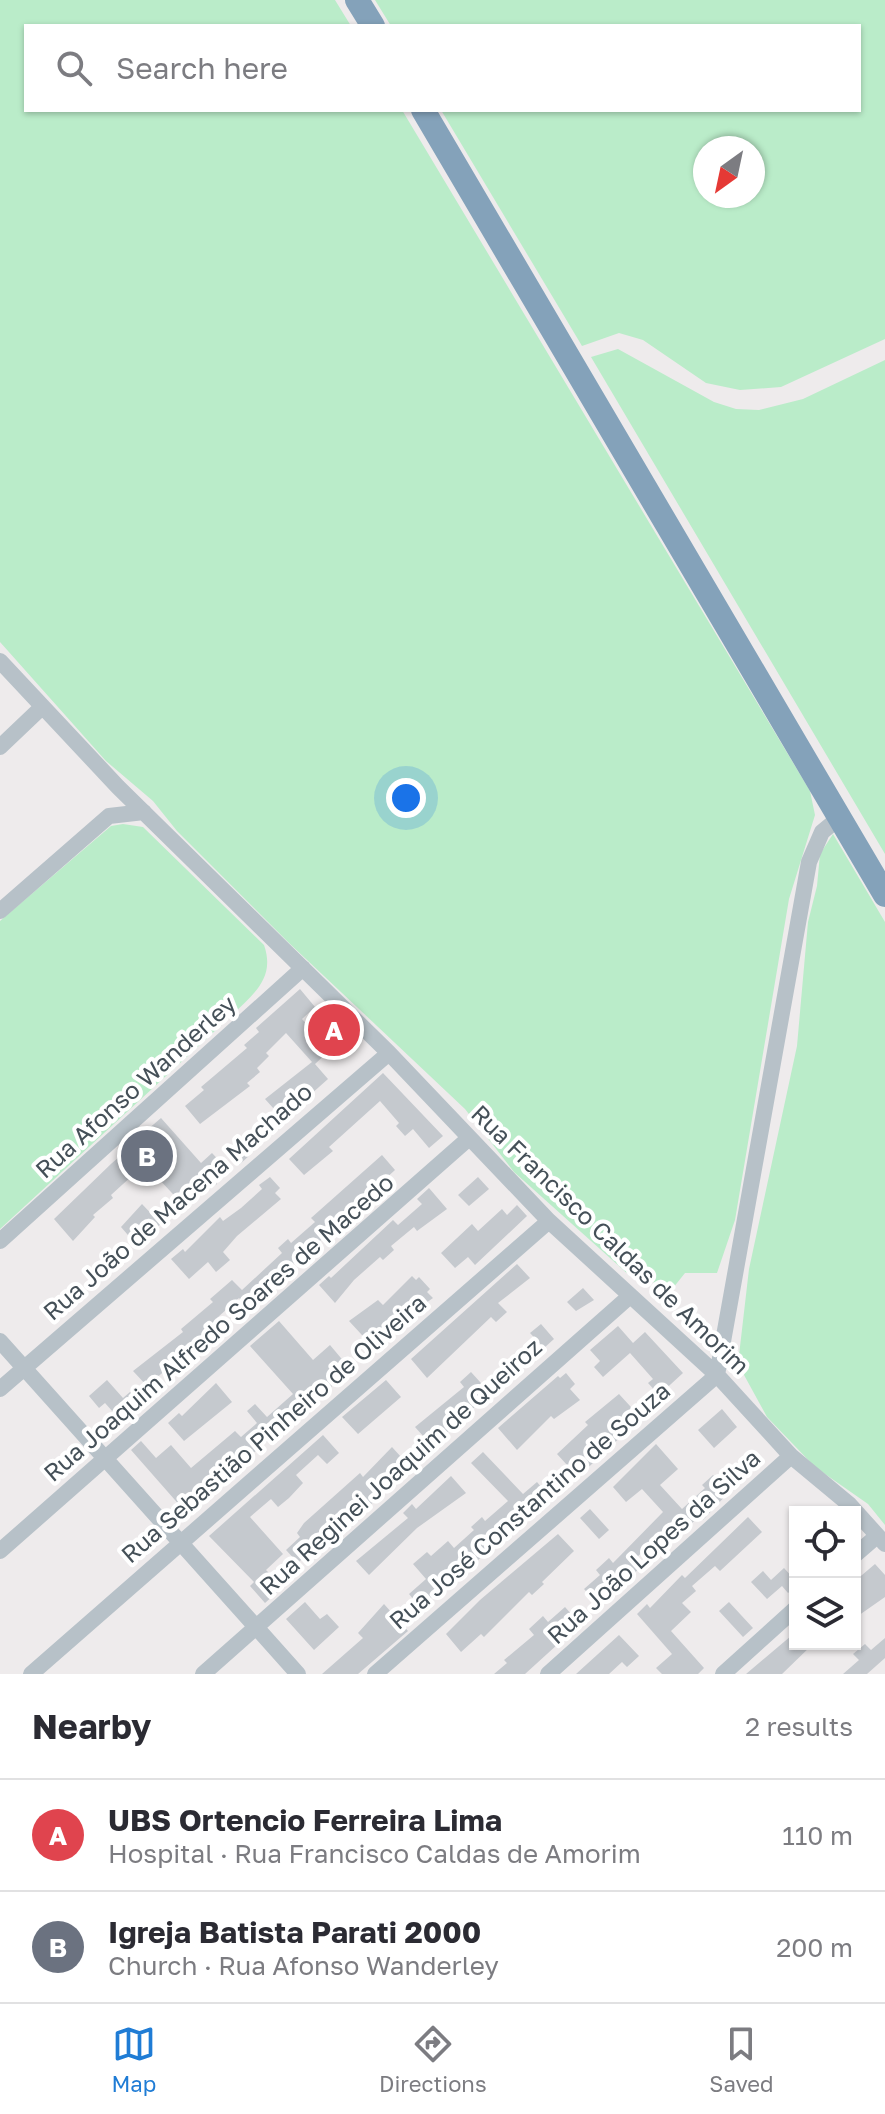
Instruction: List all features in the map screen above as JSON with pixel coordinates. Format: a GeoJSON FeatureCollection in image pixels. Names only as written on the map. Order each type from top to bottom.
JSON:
{"type":"FeatureCollection","features":[{"type":"Feature","properties":{"kind":"highway"},"geometry":{"type":"LineString","coordinates":[[357,0],[372,24]]}},
{"type":"Feature","properties":{"kind":"highway"},"geometry":{"type":"LineString","coordinates":[[424,112],[885,895]]}},
{"type":"Feature","properties":{"kind":"street","name":"Rua Francisco Caldas de Amorim"},"geometry":{"type":"LineString","coordinates":[[0,661],[118,787],[389,1053],[549,1221],[717,1375],[791,1456],[850,1505],[881,1540]]}},
{"type":"Feature","properties":{"kind":"street"},"geometry":{"type":"LineString","coordinates":[[0,747],[41,708]]}},
{"type":"Feature","properties":{"kind":"street"},"geometry":{"type":"LineString","coordinates":[[0,911],[109,816],[118,787]]}},
{"type":"Feature","properties":{"kind":"street"},"geometry":{"type":"LineString","coordinates":[[109,816],[144,812]]}},
{"type":"Feature","properties":{"kind":"street"},"geometry":{"type":"LineString","coordinates":[[717,1375],[809,862],[822,832],[839,818]]}},
{"type":"Feature","properties":{"kind":"street","name":"Rua Afonso Wanderley"},"geometry":{"type":"LineString","coordinates":[[0,1241],[303,968]]}},
{"type":"Feature","properties":{"kind":"street","name":"Rua João de Macena Machado"},"geometry":{"type":"LineString","coordinates":[[0,1389],[389,1053]]}},
{"type":"Feature","properties":{"kind":"street","name":"Rua Joaquim Alfredo Soares de Macedo"},"geometry":{"type":"LineString","coordinates":[[0,1551],[468,1139]]}},
{"type":"Feature","properties":{"kind":"street","name":"Rua Sebastião Pinheiro de Oliveira"},"geometry":{"type":"LineString","coordinates":[[31,1674],[549,1221]]}},
{"type":"Feature","properties":{"kind":"street","name":"Rua Reginei Joaquim de Queiroz"},"geometry":{"type":"LineString","coordinates":[[203,1674],[630,1296]]}},
{"type":"Feature","properties":{"kind":"street"},"geometry":{"type":"LineString","coordinates":[[0,1341],[298,1674]]}},
{"type":"Feature","properties":{"kind":"street","name":"Rua José Constantino de Souza"},"geometry":{"type":"LineString","coordinates":[[375,1674],[717,1375]]}},
{"type":"Feature","properties":{"kind":"street","name":"Rua João Lopes da Silva"},"geometry":{"type":"LineString","coordinates":[[548,1674],[791,1456]]}},
{"type":"Feature","properties":{"kind":"street"},"geometry":{"type":"LineString","coordinates":[[861,1552],[881,1540]]}},
{"type":"Feature","properties":{"kind":"street"},"geometry":{"type":"LineString","coordinates":[[723,1674],[789,1614]]}},
{"type":"Feature","properties":{"kind":"green space"},"geometry":{"type":"Polygon","coordinates":[[[0,0],[335,0],[350,24],[24,24],[24,112],[403,112],[810,791],[815,815],[789,899],[735,1220],[717,1273],[685,1273],[673,1288],[629,1275],[514,1172],[465,1109],[289,943],[177,831],[153,801],[106,761],[0,642],[0,0]]]}},
{"type":"Feature","properties":{"kind":"green space"},"geometry":{"type":"Polygon","coordinates":[[[375,0],[885,0],[885,339],[781,387],[740,390],[706,383],[643,340],[619,333],[582,346],[442,112],[861,112],[861,24],[390,24],[375,0]]]}},
{"type":"Feature","properties":{"kind":"green space"},"geometry":{"type":"Polygon","coordinates":[[[618,349],[714,402],[736,409],[759,410],[803,399],[885,360],[885,854],[591,357],[618,349]]]}},
{"type":"Feature","properties":{"kind":"green space"},"geometry":{"type":"Polygon","coordinates":[[[111,826],[143,827],[264,945],[267,968],[254,994],[0,1229],[0,921],[111,826]]]}},
{"type":"Feature","properties":{"kind":"green space"},"geometry":{"type":"Polygon","coordinates":[[[833,834],[885,922],[885,1525],[868,1504],[815,1467],[767,1417],[738,1364],[749,1269],[797,1046],[808,922],[817,886],[820,854],[833,834]]]}},
{"type":"Feature","properties":{"kind":"building"},"geometry":{"type":"Polygon","coordinates":[[[300,989],[315,1007],[302,1019],[318,1037],[334,1022],[346,1035],[315,1064],[328,1079],[283,1119],[265,1099],[312,1062],[286,1033],[266,1053],[269,1056],[257,1068],[260,1072],[247,1083],[250,1086],[200,1124],[185,1106],[204,1090],[201,1087],[247,1048],[244,1045],[259,1032],[256,1028],[300,989]]]}},
{"type":"Feature","properties":{"kind":"building"},"geometry":{"type":"Polygon","coordinates":[[[383,1073],[443,1136],[429,1148],[413,1129],[405,1136],[396,1126],[399,1123],[380,1101],[329,1147],[333,1151],[304,1175],[289,1159],[383,1073]]]}},
{"type":"Feature","properties":{"kind":"building"},"geometry":{"type":"Polygon","coordinates":[[[161,1118],[201,1163],[212,1153],[227,1169],[214,1180],[217,1184],[184,1206],[145,1164],[111,1195],[113,1198],[93,1215],[95,1217],[73,1241],[54,1219],[125,1152],[130,1158],[154,1137],[147,1130],[161,1118]]]}},
{"type":"Feature","properties":{"kind":"building"},"geometry":{"type":"Polygon","coordinates":[[[251,1132],[259,1142],[250,1150],[242,1140],[251,1132]]]}},
{"type":"Feature","properties":{"kind":"building"},"geometry":{"type":"Polygon","coordinates":[[[241,1145],[250,1155],[239,1165],[230,1155],[241,1145]]]}},
{"type":"Feature","properties":{"kind":"building"},"geometry":{"type":"Polygon","coordinates":[[[382,1155],[395,1170],[370,1193],[373,1196],[282,1273],[263,1295],[260,1291],[245,1304],[239,1298],[217,1318],[224,1325],[183,1371],[175,1362],[147,1386],[133,1371],[183,1332],[181,1329],[213,1302],[210,1299],[232,1280],[242,1290],[282,1253],[278,1248],[288,1239],[291,1243],[315,1222],[311,1218],[382,1155]]]}},
{"type":"Feature","properties":{"kind":"building"},"geometry":{"type":"Polygon","coordinates":[[[270,1177],[280,1188],[275,1193],[281,1199],[223,1252],[230,1260],[216,1272],[208,1262],[189,1279],[171,1259],[183,1249],[185,1252],[220,1217],[223,1221],[241,1208],[262,1189],[259,1185],[270,1177]]]}},
{"type":"Feature","properties":{"kind":"building"},"geometry":{"type":"Polygon","coordinates":[[[478,1177],[489,1189],[469,1206],[458,1195],[478,1177]]]}},
{"type":"Feature","properties":{"kind":"building"},"geometry":{"type":"Polygon","coordinates":[[[429,1188],[447,1209],[417,1231],[414,1227],[391,1246],[394,1250],[383,1260],[380,1257],[354,1280],[335,1303],[319,1285],[329,1276],[331,1278],[393,1220],[398,1225],[422,1204],[417,1199],[429,1188]]]}},
{"type":"Feature","properties":{"kind":"building"},"geometry":{"type":"Polygon","coordinates":[[[142,1204],[161,1224],[146,1237],[150,1241],[140,1249],[121,1227],[142,1204]]]}},
{"type":"Feature","properties":{"kind":"building"},"geometry":{"type":"Polygon","coordinates":[[[517,1205],[527,1216],[475,1265],[468,1257],[455,1268],[441,1253],[472,1224],[478,1231],[502,1209],[507,1215],[517,1205]]]}},
{"type":"Feature","properties":{"kind":"building"},"geometry":{"type":"Polygon","coordinates":[[[517,1264],[530,1278],[498,1303],[507,1312],[496,1322],[491,1317],[427,1378],[411,1359],[517,1264]]]}},
{"type":"Feature","properties":{"kind":"building"},"geometry":{"type":"Polygon","coordinates":[[[412,1276],[416,1280],[419,1277],[430,1289],[427,1292],[433,1298],[406,1317],[403,1315],[373,1347],[349,1321],[378,1300],[383,1305],[412,1276]]]}},
{"type":"Feature","properties":{"kind":"building"},"geometry":{"type":"Polygon","coordinates":[[[583,1288],[594,1300],[576,1311],[567,1302],[583,1288]]]}},
{"type":"Feature","properties":{"kind":"building"},"geometry":{"type":"Polygon","coordinates":[[[279,1321],[313,1360],[330,1345],[351,1370],[217,1484],[221,1488],[189,1516],[131,1450],[141,1441],[156,1458],[171,1445],[191,1468],[235,1431],[241,1437],[257,1423],[247,1411],[255,1404],[267,1417],[293,1394],[250,1346],[279,1321]]]}},
{"type":"Feature","properties":{"kind":"building"},"geometry":{"type":"Polygon","coordinates":[[[541,1324],[554,1339],[544,1348],[530,1333],[541,1324]]]}},
{"type":"Feature","properties":{"kind":"building"},"geometry":{"type":"Polygon","coordinates":[[[618,1326],[633,1343],[645,1332],[683,1373],[659,1395],[648,1383],[653,1379],[630,1353],[603,1377],[594,1367],[600,1361],[590,1350],[618,1326]]]}},
{"type":"Feature","properties":{"kind":"building"},"geometry":{"type":"Polygon","coordinates":[[[471,1372],[490,1393],[432,1446],[415,1427],[464,1387],[460,1382],[471,1372]]]}},
{"type":"Feature","properties":{"kind":"building"},"geometry":{"type":"Polygon","coordinates":[[[566,1373],[575,1384],[570,1389],[580,1400],[554,1419],[551,1416],[517,1450],[498,1428],[558,1376],[560,1378],[566,1373]]]}},
{"type":"Feature","properties":{"kind":"building"},"geometry":{"type":"Polygon","coordinates":[[[107,1380],[123,1398],[130,1392],[141,1403],[121,1421],[105,1403],[99,1408],[89,1396],[107,1380]]]}},
{"type":"Feature","properties":{"kind":"building"},"geometry":{"type":"Polygon","coordinates":[[[386,1380],[401,1397],[358,1434],[342,1417],[386,1380]]]}},
{"type":"Feature","properties":{"kind":"building"},"geometry":{"type":"Polygon","coordinates":[[[216,1383],[232,1402],[184,1441],[168,1423],[179,1413],[182,1416],[216,1383]]]}},
{"type":"Feature","properties":{"kind":"building"},"geometry":{"type":"Polygon","coordinates":[[[619,1394],[641,1418],[578,1477],[557,1454],[588,1425],[585,1422],[619,1394]]]}},
{"type":"Feature","properties":{"kind":"building"},"geometry":{"type":"Polygon","coordinates":[[[722,1409],[737,1427],[714,1448],[698,1430],[722,1409]]]}},
{"type":"Feature","properties":{"kind":"building"},"geometry":{"type":"Polygon","coordinates":[[[323,1435],[339,1453],[327,1464],[318,1455],[296,1475],[303,1483],[289,1498],[278,1507],[271,1499],[250,1517],[283,1554],[266,1570],[283,1587],[265,1603],[250,1586],[254,1582],[209,1536],[323,1435]]]}},
{"type":"Feature","properties":{"kind":"building"},"geometry":{"type":"Polygon","coordinates":[[[656,1444],[678,1469],[660,1485],[682,1509],[705,1488],[702,1485],[713,1475],[728,1493],[703,1520],[700,1516],[666,1546],[658,1538],[637,1557],[644,1564],[600,1606],[584,1589],[600,1575],[596,1570],[609,1558],[613,1563],[663,1512],[642,1489],[626,1502],[613,1487],[656,1444]]]}},
{"type":"Feature","properties":{"kind":"building"},"geometry":{"type":"Polygon","coordinates":[[[392,1447],[411,1468],[306,1563],[302,1559],[298,1563],[286,1550],[300,1537],[297,1533],[304,1523],[360,1473],[363,1477],[392,1447]]]}},
{"type":"Feature","properties":{"kind":"building"},"geometry":{"type":"Polygon","coordinates":[[[483,1452],[523,1494],[537,1482],[552,1500],[420,1607],[409,1594],[426,1579],[413,1564],[427,1552],[431,1556],[448,1541],[454,1548],[474,1530],[471,1527],[482,1517],[485,1521],[508,1501],[471,1463],[483,1452]]]}},
{"type":"Feature","properties":{"kind":"building"},"geometry":{"type":"Polygon","coordinates":[[[451,1476],[466,1493],[417,1528],[369,1575],[356,1561],[408,1518],[403,1513],[412,1504],[416,1509],[451,1476]]]}},
{"type":"Feature","properties":{"kind":"building"},"geometry":{"type":"Polygon","coordinates":[[[590,1509],[609,1530],[599,1539],[580,1518],[590,1509]]]}},
{"type":"Feature","properties":{"kind":"building"},"geometry":{"type":"Polygon","coordinates":[[[748,1517],[762,1532],[720,1571],[715,1566],[692,1586],[696,1591],[682,1603],[691,1612],[671,1631],[704,1668],[698,1674],[662,1674],[656,1668],[672,1654],[637,1614],[647,1604],[650,1608],[682,1575],[685,1578],[748,1517]]]}},
{"type":"Feature","properties":{"kind":"building"},"geometry":{"type":"Polygon","coordinates":[[[558,1534],[574,1551],[532,1595],[529,1592],[484,1637],[481,1634],[461,1652],[446,1634],[480,1600],[558,1534]]]}},
{"type":"Feature","properties":{"kind":"building"},"geometry":{"type":"Polygon","coordinates":[[[875,1564],[885,1575],[885,1597],[861,1614],[861,1578],[875,1564]]]}},
{"type":"Feature","properties":{"kind":"building"},"geometry":{"type":"Polygon","coordinates":[[[784,1568],[789,1573],[789,1592],[782,1586],[767,1599],[751,1582],[763,1571],[771,1580],[784,1568]]]}},
{"type":"Feature","properties":{"kind":"building"},"geometry":{"type":"Polygon","coordinates":[[[305,1602],[320,1619],[327,1614],[339,1627],[314,1650],[286,1619],[305,1602]]]}},
{"type":"Feature","properties":{"kind":"building"},"geometry":{"type":"Polygon","coordinates":[[[729,1602],[753,1628],[743,1637],[719,1611],[729,1602]]]}},
{"type":"Feature","properties":{"kind":"building"},"geometry":{"type":"Polygon","coordinates":[[[384,1604],[408,1631],[358,1674],[322,1674],[363,1638],[358,1633],[384,1604]]]}},
{"type":"Feature","properties":{"kind":"building"},"geometry":{"type":"Polygon","coordinates":[[[565,1607],[580,1624],[525,1674],[494,1674],[507,1663],[504,1660],[534,1635],[529,1629],[543,1616],[548,1622],[565,1607]]]}},
{"type":"Feature","properties":{"kind":"building"},"geometry":{"type":"Polygon","coordinates":[[[619,1635],[639,1656],[627,1667],[622,1662],[609,1674],[576,1674],[619,1635]]]}},
{"type":"Feature","properties":{"kind":"building"},"geometry":{"type":"Polygon","coordinates":[[[789,1638],[789,1650],[807,1650],[782,1674],[746,1674],[789,1638]]]}},
{"type":"Feature","properties":{"kind":"building"},"geometry":{"type":"Polygon","coordinates":[[[885,1638],[885,1658],[867,1674],[843,1674],[859,1660],[853,1654],[865,1644],[871,1650],[885,1638]]]}},
{"type":"Feature","properties":{"kind":"place","name":"UBS Ortencio Ferreira Lima"},"geometry":{"type":"Point","coordinates":[334,1030]}},
{"type":"Feature","properties":{"kind":"place","name":"Igreja Batista Parati 2000"},"geometry":{"type":"Point","coordinates":[147,1156]}}]}
